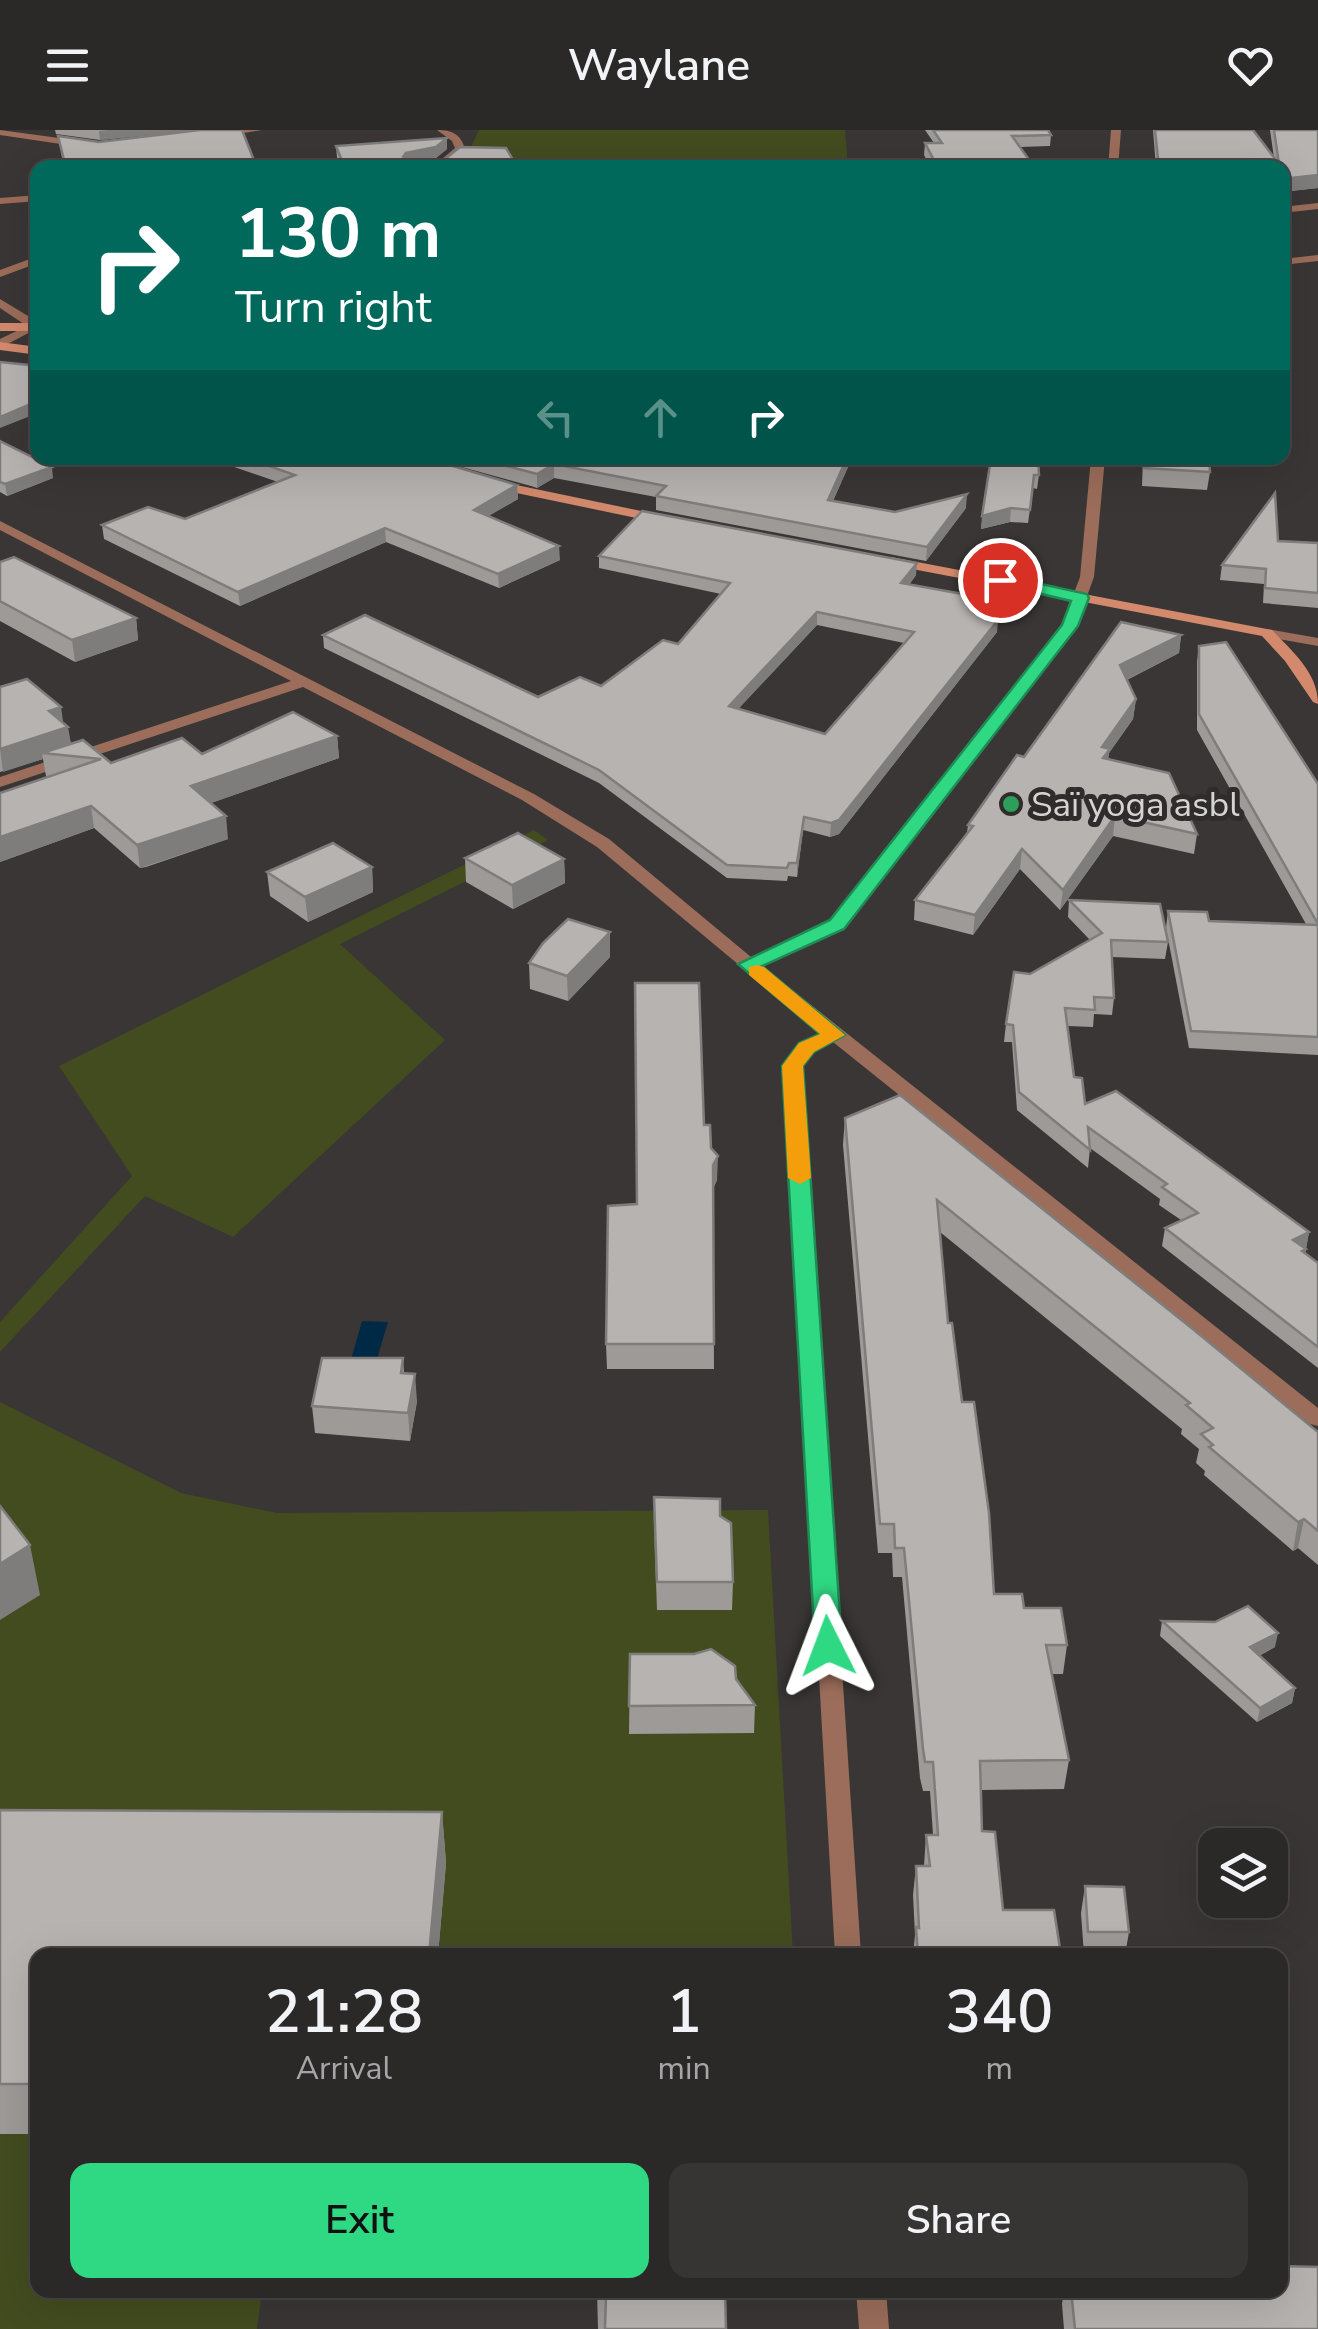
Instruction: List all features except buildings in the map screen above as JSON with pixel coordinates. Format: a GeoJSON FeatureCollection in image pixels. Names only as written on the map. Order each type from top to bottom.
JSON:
{"type":"FeatureCollection","features":[{"type":"Feature","properties":{"kind":"street"},"geometry":{"type":"LineString","coordinates":[[202,136],[257,130]]}},
{"type":"Feature","properties":{"kind":"street"},"geometry":{"type":"LineString","coordinates":[[442,130],[457,140],[460,149],[448,160]]}},
{"type":"Feature","properties":{"kind":"street"},"geometry":{"type":"LineString","coordinates":[[1114,160],[1116,130]]}},
{"type":"Feature","properties":{"kind":"street"},"geometry":{"type":"LineString","coordinates":[[0,132],[100,147]]}},
{"type":"Feature","properties":{"kind":"street"},"geometry":{"type":"LineString","coordinates":[[0,201],[30,199]]}},
{"type":"Feature","properties":{"kind":"street"},"geometry":{"type":"LineString","coordinates":[[1290,209],[1318,206]]}},
{"type":"Feature","properties":{"kind":"street"},"geometry":{"type":"LineString","coordinates":[[1290,261],[1318,258]]}},
{"type":"Feature","properties":{"kind":"street"},"geometry":{"type":"LineString","coordinates":[[0,274],[30,262]]}},
{"type":"Feature","properties":{"kind":"street"},"geometry":{"type":"LineString","coordinates":[[0,303],[30,321]]}},
{"type":"Feature","properties":{"kind":"street"},"geometry":{"type":"LineString","coordinates":[[0,327],[30,325]]}},
{"type":"Feature","properties":{"kind":"street"},"geometry":{"type":"LineString","coordinates":[[0,345],[30,330]]}},
{"type":"Feature","properties":{"kind":"street"},"geometry":{"type":"LineString","coordinates":[[0,345],[30,349]]}},
{"type":"Feature","properties":{"kind":"street"},"geometry":{"type":"LineString","coordinates":[[748,964],[837,924],[1070,626],[1086,577],[1097,465]]}},
{"type":"Feature","properties":{"kind":"street"},"geometry":{"type":"LineString","coordinates":[[474,479],[528,494],[684,523]]}},
{"type":"Feature","properties":{"kind":"street"},"geometry":{"type":"LineString","coordinates":[[0,525],[568,819],[604,842],[835,1035],[1318,1419]]}},
{"type":"Feature","properties":{"kind":"street"},"geometry":{"type":"LineString","coordinates":[[870,557],[1318,642]]}},
{"type":"Feature","properties":{"kind":"street"},"geometry":{"type":"LineString","coordinates":[[1267,633],[1291,658],[1318,698]]}},
{"type":"Feature","properties":{"kind":"street"},"geometry":{"type":"LineString","coordinates":[[0,782],[302,682]]}},
{"type":"Feature","properties":{"kind":"street"},"geometry":{"type":"LineString","coordinates":[[835,1035],[806,1047],[792,1066],[848,1948]]}},
{"type":"Feature","properties":{"kind":"street"},"geometry":{"type":"LineString","coordinates":[[872,2298],[874,2329]]}},
{"type":"Feature","properties":{"kind":"green space"},"geometry":{"type":"Polygon","coordinates":[[[479,130],[845,130],[847,160],[464,160],[479,130]]]}},
{"type":"Feature","properties":{"kind":"green space"},"geometry":{"type":"Polygon","coordinates":[[[534,830],[548,840],[340,944],[445,1040],[233,1237],[145,1196],[0,1352],[0,1322],[132,1176],[59,1066],[534,830]]]}},
{"type":"Feature","properties":{"kind":"green space"},"geometry":{"type":"Polygon","coordinates":[[[0,1402],[181,1493],[277,1513],[768,1510],[793,1948],[30,1948],[30,2298],[261,2298],[257,2329],[0,2329],[0,1402]]]}},
{"type":"Feature","properties":{"kind":"water"},"geometry":{"type":"Polygon","coordinates":[[[362,1321],[388,1322],[373,1372],[348,1370],[362,1321]]]}},
{"type":"Feature","properties":{"kind":"slow traffic"},"geometry":{"type":"LineString","coordinates":[[757,971],[835,1035],[806,1047],[792,1066],[800,1178]]}},
{"type":"Feature","properties":{"kind":"place","name":"Saï yoga asbl"},"geometry":{"type":"Point","coordinates":[1011,804]}},
{"type":"Feature","properties":{"kind":"route"},"geometry":{"type":"LineString","coordinates":[[828,1646],[792,1066],[806,1047],[835,1035],[748,964],[837,924],[1070,626],[1081,598],[1000,580]]}}]}
